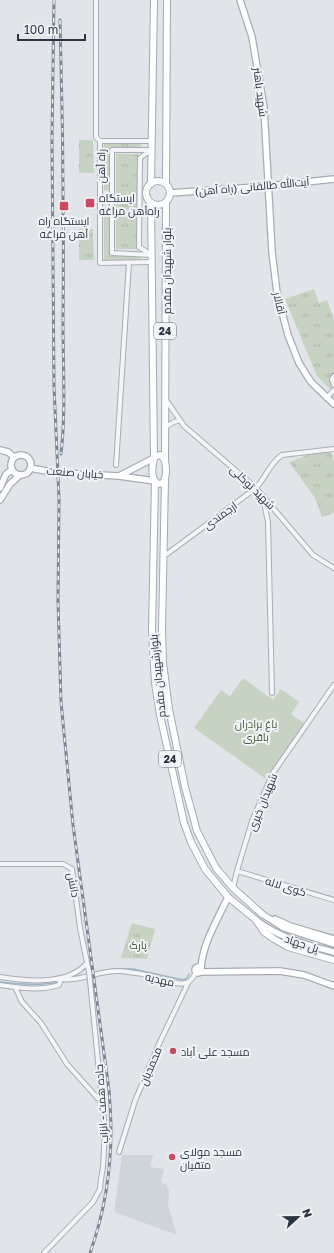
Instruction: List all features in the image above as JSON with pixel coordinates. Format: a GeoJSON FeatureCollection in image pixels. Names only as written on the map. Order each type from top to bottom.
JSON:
{"type":"FeatureCollection","features":[{"type":"Feature","properties":{"kind":"main road","name":"24"},"geometry":{"type":"LineString","coordinates":[[151,204],[148,201],[146,190],[151,184],[154,0]]}},
{"type":"Feature","properties":{"kind":"main road"},"geometry":{"type":"LineString","coordinates":[[167,0],[166,184],[170,193]]}},
{"type":"Feature","properties":{"kind":"main road"},"geometry":{"type":"LineString","coordinates":[[151,184],[160,182],[166,184]]}},
{"type":"Feature","properties":{"kind":"main road","name":"24"},"geometry":{"type":"LineString","coordinates":[[166,202],[170,193]]}},
{"type":"Feature","properties":{"kind":"main road"},"geometry":{"type":"LineString","coordinates":[[151,204],[158,206],[166,202]]}},
{"type":"Feature","properties":{"kind":"main road","name":"بلوار شهیدان مقدم"},"geometry":{"type":"LineString","coordinates":[[165,460],[166,202]]}},
{"type":"Feature","properties":{"kind":"main road","name":"بلوار شهیدان مقدم"},"geometry":{"type":"LineString","coordinates":[[151,204],[154,458]]}},
{"type":"Feature","properties":{"kind":"main road"},"geometry":{"type":"LineString","coordinates":[[154,458],[160,455],[165,460]]}},
{"type":"Feature","properties":{"kind":"main road","name":"24"},"geometry":{"type":"LineString","coordinates":[[154,458],[153,477],[155,482]]}},
{"type":"Feature","properties":{"kind":"main road","name":"24"},"geometry":{"type":"LineString","coordinates":[[165,460],[165,480]]}},
{"type":"Feature","properties":{"kind":"main road"},"geometry":{"type":"LineString","coordinates":[[155,482],[161,484],[165,480]]}},
{"type":"Feature","properties":{"kind":"main road","name":"بلوارشهیدان مقدم"},"geometry":{"type":"LineString","coordinates":[[165,480],[163,662],[169,708],[185,787],[197,831],[216,868],[233,888],[262,914]]}},
{"type":"Feature","properties":{"kind":"main road","name":"بلوارشهیدان مقدم"},"geometry":{"type":"LineString","coordinates":[[155,482],[152,630],[155,683],[159,710],[179,801],[189,836],[205,869],[228,897],[256,920],[264,932],[288,947],[334,960]]}},
{"type":"Feature","properties":{"kind":"street"},"geometry":{"type":"LineString","coordinates":[[96,0],[96,137],[100,141]]}},
{"type":"Feature","properties":{"kind":"street","name":"شهید باهنر"},"geometry":{"type":"LineString","coordinates":[[240,0],[252,37],[264,108],[269,186]]}},
{"type":"Feature","properties":{"kind":"street","name":"راه آهن"},"geometry":{"type":"LineString","coordinates":[[151,142],[100,141],[100,263],[152,262]]}},
{"type":"Feature","properties":{"kind":"street","name":"راه آهن"},"geometry":{"type":"LineString","coordinates":[[151,150],[112,150],[112,253],[152,254]]}},
{"type":"Feature","properties":{"kind":"street"},"geometry":{"type":"LineString","coordinates":[[151,150],[140,158],[139,247],[152,254]]}},
{"type":"Feature","properties":{"kind":"street","name":"(راه آهن) آیت‌الله طالقانی"},"geometry":{"type":"LineString","coordinates":[[170,193],[269,186],[334,179]]}},
{"type":"Feature","properties":{"kind":"street","name":"آقالار"},"geometry":{"type":"LineString","coordinates":[[269,186],[272,252],[277,293],[288,335],[299,363],[311,382],[334,404]]}},
{"type":"Feature","properties":{"kind":"street"},"geometry":{"type":"LineString","coordinates":[[116,465],[129,263]]}},
{"type":"Feature","properties":{"kind":"street"},"geometry":{"type":"LineString","coordinates":[[334,376],[332,379],[334,385]]}},
{"type":"Feature","properties":{"kind":"street"},"geometry":{"type":"LineString","coordinates":[[326,398],[334,390]]}},
{"type":"Feature","properties":{"kind":"street","name":"شهید توکلی"},"geometry":{"type":"LineString","coordinates":[[165,399],[184,426],[256,488],[268,500],[313,555],[334,568]]}},
{"type":"Feature","properties":{"kind":"street"},"geometry":{"type":"LineString","coordinates":[[165,427],[180,420]]}},
{"type":"Feature","properties":{"kind":"street","name":"ارجمندی"},"geometry":{"type":"LineString","coordinates":[[164,553],[167,554],[256,488],[263,480],[275,459],[282,454],[334,449]]}},
{"type":"Feature","properties":{"kind":"street"},"geometry":{"type":"LineString","coordinates":[[1,450],[8,452],[14,457]]}},
{"type":"Feature","properties":{"kind":"street"},"geometry":{"type":"LineString","coordinates":[[0,500],[10,484],[20,475],[26,474],[30,468],[30,462],[26,457],[20,455],[14,457],[10,464],[12,470],[20,475]]}},
{"type":"Feature","properties":{"kind":"street","name":"خیابان صنعت"},"geometry":{"type":"LineString","coordinates":[[119,476],[154,458]]}},
{"type":"Feature","properties":{"kind":"street","name":"خیابان صنعت"},"geometry":{"type":"LineString","coordinates":[[30,468],[62,474],[119,476],[155,482]]}},
{"type":"Feature","properties":{"kind":"street"},"geometry":{"type":"LineString","coordinates":[[0,488],[6,474],[12,470]]}},
{"type":"Feature","properties":{"kind":"street"},"geometry":{"type":"LineString","coordinates":[[264,503],[268,522],[272,693]]}},
{"type":"Feature","properties":{"kind":"street","name":"شهیدان خیری"},"geometry":{"type":"LineString","coordinates":[[233,888],[252,821],[273,773],[334,685]]}},
{"type":"Feature","properties":{"kind":"street","name":"دانش"},"geometry":{"type":"LineString","coordinates":[[0,864],[63,864],[72,869],[80,928],[89,972]]}},
{"type":"Feature","properties":{"kind":"street","name":"کوی لاله"},"geometry":{"type":"LineString","coordinates":[[237,871],[334,900]]}},
{"type":"Feature","properties":{"kind":"street"},"geometry":{"type":"LineString","coordinates":[[228,897],[208,939],[199,970],[280,971],[304,974],[334,986]]}},
{"type":"Feature","properties":{"kind":"street","name":"پل جهاد"},"geometry":{"type":"LineString","coordinates":[[262,914],[298,934],[334,944]]}},
{"type":"Feature","properties":{"kind":"street","name":"24"},"geometry":{"type":"LineString","coordinates":[[262,914],[290,926],[334,940]]}},
{"type":"Feature","properties":{"kind":"street","name":"پل جهاد"},"geometry":{"type":"LineString","coordinates":[[256,920],[272,931],[295,941],[334,952]]}},
{"type":"Feature","properties":{"kind":"street"},"geometry":{"type":"LineString","coordinates":[[0,977],[24,981],[58,979],[79,971],[87,963]]}},
{"type":"Feature","properties":{"kind":"street","name":"مهدیه"},"geometry":{"type":"LineString","coordinates":[[58,979],[78,979],[110,971],[120,971],[145,975],[175,983],[188,983],[199,970]]}},
{"type":"Feature","properties":{"kind":"street","name":"جاده همت - انزاب"},"geometry":{"type":"LineString","coordinates":[[44,1253],[93,1202],[100,1190],[105,1131],[89,972]]}},
{"type":"Feature","properties":{"kind":"street"},"geometry":{"type":"LineString","coordinates":[[0,985],[37,988],[57,986],[60,983],[58,979]]}},
{"type":"Feature","properties":{"kind":"street","name":"محمدیان"},"geometry":{"type":"LineString","coordinates":[[119,1152],[135,1101],[159,1044],[188,983]]}},
{"type":"Feature","properties":{"kind":"street"},"geometry":{"type":"LineString","coordinates":[[15,987],[22,1002],[41,1023],[67,1064],[103,1103]]}},
{"type":"Feature","properties":{"kind":"shaded area"},"geometry":{"type":"Polygon","coordinates":[[[122,1155],[153,1155],[150,1167],[164,1169],[161,1183],[166,1184],[169,1191],[168,1206],[177,1235],[114,1212],[122,1155]]]}},
{"type":"Feature","properties":{"kind":"green space"},"geometry":{"type":"Polygon","coordinates":[[[79,140],[93,140],[94,173],[79,173],[79,140]]]}},
{"type":"Feature","properties":{"kind":"green space"},"geometry":{"type":"Polygon","coordinates":[[[104,142],[141,143],[141,148],[110,147],[109,190],[104,190],[104,142]]]}},
{"type":"Feature","properties":{"kind":"green space"},"geometry":{"type":"Polygon","coordinates":[[[116,154],[138,154],[138,249],[116,249],[116,154]]]}},
{"type":"Feature","properties":{"kind":"green space"},"geometry":{"type":"Polygon","coordinates":[[[104,207],[110,207],[110,256],[141,256],[141,261],[104,260],[104,207]]]}},
{"type":"Feature","properties":{"kind":"green space"},"geometry":{"type":"Polygon","coordinates":[[[79,229],[93,229],[94,260],[79,260],[79,229]]]}},
{"type":"Feature","properties":{"kind":"green space"},"geometry":{"type":"Polygon","coordinates":[[[314,289],[319,303],[327,300],[334,320],[334,393],[317,376],[285,299],[314,289]]]}},
{"type":"Feature","properties":{"kind":"green space"},"geometry":{"type":"Polygon","coordinates":[[[331,452],[334,462],[334,513],[322,517],[315,498],[289,462],[313,453],[331,452]]]}},
{"type":"Feature","properties":{"kind":"green space","name":"باغ برادران باقری"},"geometry":{"type":"Polygon","coordinates":[[[243,678],[273,700],[281,689],[299,702],[291,714],[305,724],[266,779],[194,728],[221,690],[230,696],[243,678]]]}},
{"type":"Feature","properties":{"kind":"green space","name":"پارک"},"geometry":{"type":"Polygon","coordinates":[[[132,923],[155,929],[147,959],[121,958],[132,923]]]}},
{"type":"Feature","properties":{"kind":"waterway"},"geometry":{"type":"LineString","coordinates":[[113,969],[133,969],[183,980],[187,978],[189,974]]}},
{"type":"Feature","properties":{"kind":"waterway"},"geometry":{"type":"LineString","coordinates":[[0,982],[16,984],[49,984],[65,981]]}},
{"type":"Feature","properties":{"kind":"railway"},"geometry":{"type":"LineString","coordinates":[[54,0],[52,139],[54,386],[59,499],[58,601],[61,702],[73,825],[109,1090],[111,1120],[110,1161],[106,1192],[90,1253]]}},
{"type":"Feature","properties":{"kind":"railway"},"geometry":{"type":"LineString","coordinates":[[60,20],[63,172],[64,389],[63,438],[61,454]]}},
{"type":"Feature","properties":{"kind":"place","name":"ایستگاه راه‌آهن مراغه"},"geometry":{"type":"Point","coordinates":[90,203]}},
{"type":"Feature","properties":{"kind":"place","name":"ایستگاه راه آهن مراغه"},"geometry":{"type":"Point","coordinates":[64,206]}},
{"type":"Feature","properties":{"kind":"place","name":"مسجد علی آباد"},"geometry":{"type":"Point","coordinates":[173,1051]}},
{"type":"Feature","properties":{"kind":"place","name":"مسجد مولای متقیان"},"geometry":{"type":"Point","coordinates":[172,1157]}}]}
